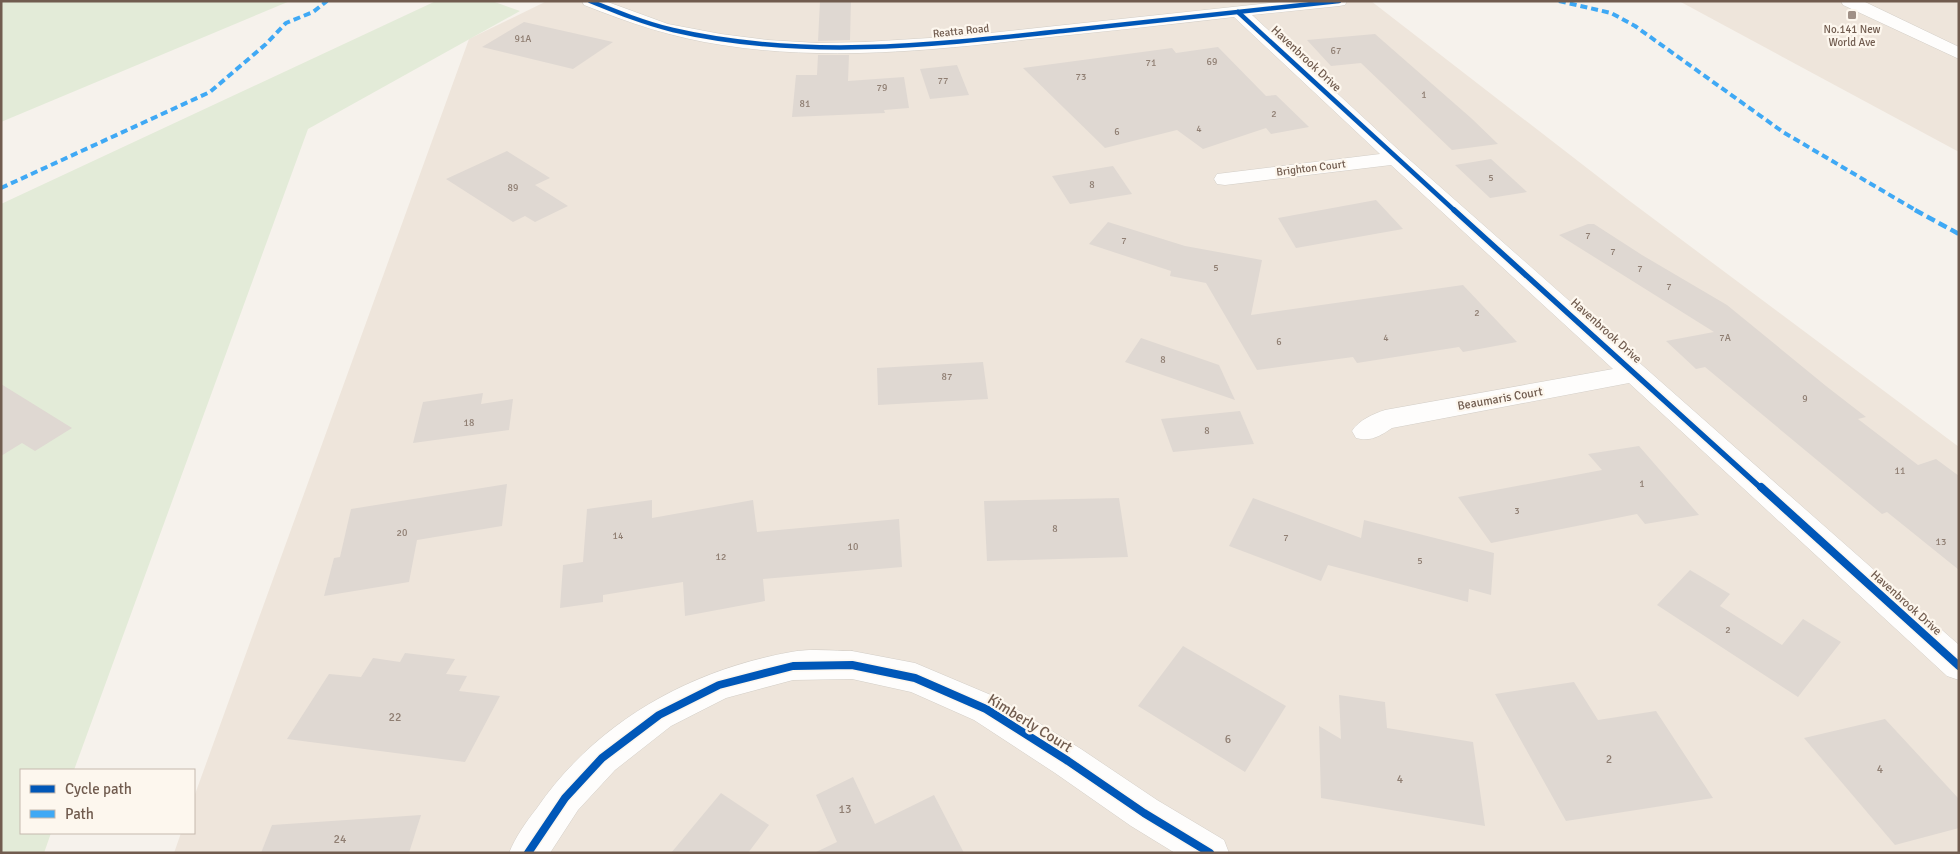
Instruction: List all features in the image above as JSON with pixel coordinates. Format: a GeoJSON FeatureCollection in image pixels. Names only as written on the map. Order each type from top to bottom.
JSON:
{"type":"FeatureCollection","features":[{"type":"Feature","properties":{"kind":"street","name":"Reatta Road"},"geometry":{"type":"LineString","coordinates":[[590,1],[625,16],[695,34],[791,46],[848,48],[955,42],[1339,1]]}},
{"type":"Feature","properties":{"kind":"street"},"geometry":{"type":"LineString","coordinates":[[1849,1],[1959,54]]}},
{"type":"Feature","properties":{"kind":"street","name":"Havenbrook Drive"},"geometry":{"type":"LineString","coordinates":[[1238,12],[1396,158],[1959,666]]}},
{"type":"Feature","properties":{"kind":"street","name":"Brighton Court"},"geometry":{"type":"LineString","coordinates":[[1225,179],[1396,158]]}},
{"type":"Feature","properties":{"kind":"street","name":"Beaumaris Court"},"geometry":{"type":"LineString","coordinates":[[1366,431],[1385,420],[1636,374]]}},
{"type":"Feature","properties":{"kind":"street","name":"Kimberly Court"},"geometry":{"type":"LineString","coordinates":[[528,853],[566,798],[602,758],[659,715],[719,685],[792,666],[852,664],[915,678],[986,709],[1068,761],[1144,813],[1210,853]]}},
{"type":"Feature","properties":{"kind":"shaded area"},"geometry":{"type":"Polygon","coordinates":[[[547,1],[1371,1],[1627,199],[1959,447],[1959,853],[174,853],[181,834],[195,834],[195,794],[469,39],[547,1]]]}},
{"type":"Feature","properties":{"kind":"shaded area"},"geometry":{"type":"Polygon","coordinates":[[[1679,1],[1959,1],[1959,152],[1679,1]]]}},
{"type":"Feature","properties":{"kind":"green space"},"geometry":{"type":"Polygon","coordinates":[[[1,1],[290,1],[1,122],[1,1]]]}},
{"type":"Feature","properties":{"kind":"green space"},"geometry":{"type":"Polygon","coordinates":[[[436,1],[492,1],[520,11],[308,129],[74,769],[20,769],[20,834],[51,834],[44,853],[1,853],[1,204],[436,1]]]}},
{"type":"Feature","properties":{"kind":"building"},"geometry":{"type":"Polygon","coordinates":[[[820,1],[851,1],[850,40],[818,41],[820,1]]]}},
{"type":"Feature","properties":{"kind":"building"},"geometry":{"type":"Polygon","coordinates":[[[524,22],[613,42],[573,69],[482,47],[524,22]]]}},
{"type":"Feature","properties":{"kind":"building"},"geometry":{"type":"Polygon","coordinates":[[[1375,34],[1498,144],[1452,150],[1361,63],[1331,66],[1307,40],[1375,34]]]}},
{"type":"Feature","properties":{"kind":"building"},"geometry":{"type":"Polygon","coordinates":[[[1218,47],[1266,96],[1276,95],[1309,127],[1271,134],[1266,128],[1203,149],[1177,130],[1105,148],[1023,68],[1172,48],[1176,53],[1218,47]]]}},
{"type":"Feature","properties":{"kind":"building"},"geometry":{"type":"Polygon","coordinates":[[[818,55],[849,55],[848,81],[904,77],[909,108],[884,110],[885,113],[792,117],[796,75],[817,75],[818,55]]]}},
{"type":"Feature","properties":{"kind":"building"},"geometry":{"type":"Polygon","coordinates":[[[957,65],[969,95],[930,99],[920,69],[957,65]]]}},
{"type":"Feature","properties":{"kind":"building"},"geometry":{"type":"Polygon","coordinates":[[[507,151],[550,178],[535,185],[568,206],[535,222],[525,216],[513,222],[446,179],[507,151]]]}},
{"type":"Feature","properties":{"kind":"building"},"geometry":{"type":"Polygon","coordinates":[[[1491,159],[1527,192],[1490,198],[1455,165],[1491,159]]]}},
{"type":"Feature","properties":{"kind":"building"},"geometry":{"type":"Polygon","coordinates":[[[1113,166],[1132,194],[1070,204],[1052,176],[1113,166]]]}},
{"type":"Feature","properties":{"kind":"building"},"geometry":{"type":"Polygon","coordinates":[[[1376,200],[1403,229],[1296,248],[1278,218],[1376,200]]]}},
{"type":"Feature","properties":{"kind":"building"},"geometry":{"type":"Polygon","coordinates":[[[1108,222],[1185,246],[1262,260],[1251,315],[1463,285],[1517,342],[1463,352],[1459,347],[1357,363],[1353,357],[1257,370],[1206,283],[1170,276],[1171,271],[1089,244],[1108,222]]]}},
{"type":"Feature","properties":{"kind":"building"},"geometry":{"type":"Polygon","coordinates":[[[1588,224],[1594,224],[1642,255],[1727,305],[1866,417],[1858,419],[1918,465],[1936,459],[1959,476],[1959,570],[1887,512],[1882,514],[1705,367],[1696,369],[1666,341],[1714,332],[1559,235],[1588,224]]]}},
{"type":"Feature","properties":{"kind":"building"},"geometry":{"type":"Polygon","coordinates":[[[1141,338],[1219,365],[1235,400],[1125,362],[1141,338]]]}},
{"type":"Feature","properties":{"kind":"building"},"geometry":{"type":"Polygon","coordinates":[[[983,362],[988,399],[878,405],[877,368],[983,362]]]}},
{"type":"Feature","properties":{"kind":"building"},"geometry":{"type":"Polygon","coordinates":[[[1,384],[72,428],[35,451],[22,443],[1,456],[1,384]]]}},
{"type":"Feature","properties":{"kind":"building"},"geometry":{"type":"Polygon","coordinates":[[[483,393],[481,404],[513,399],[509,430],[413,443],[423,402],[483,393]]]}},
{"type":"Feature","properties":{"kind":"building"},"geometry":{"type":"Polygon","coordinates":[[[1240,411],[1254,444],[1173,452],[1161,419],[1240,411]]]}},
{"type":"Feature","properties":{"kind":"building"},"geometry":{"type":"Polygon","coordinates":[[[1639,446],[1699,515],[1645,524],[1637,514],[1491,543],[1458,497],[1602,470],[1588,454],[1639,446]]]}},
{"type":"Feature","properties":{"kind":"building"},"geometry":{"type":"Polygon","coordinates":[[[507,484],[502,526],[417,540],[409,582],[324,596],[334,558],[340,557],[351,509],[507,484]]]}},
{"type":"Feature","properties":{"kind":"building"},"geometry":{"type":"Polygon","coordinates":[[[1119,498],[1128,557],[987,561],[984,501],[1119,498]]]}},
{"type":"Feature","properties":{"kind":"building"},"geometry":{"type":"Polygon","coordinates":[[[1253,498],[1361,538],[1364,520],[1494,553],[1491,595],[1469,589],[1468,602],[1328,565],[1321,581],[1229,546],[1253,498]]]}},
{"type":"Feature","properties":{"kind":"building"},"geometry":{"type":"Polygon","coordinates":[[[652,500],[652,518],[753,500],[757,532],[899,519],[902,567],[763,579],[765,601],[685,616],[683,582],[603,595],[603,602],[560,608],[563,565],[583,562],[587,509],[652,500]]]}},
{"type":"Feature","properties":{"kind":"building"},"geometry":{"type":"Polygon","coordinates":[[[1690,570],[1730,594],[1720,606],[1782,645],[1803,619],[1841,642],[1798,697],[1657,605],[1690,570]]]}},
{"type":"Feature","properties":{"kind":"building"},"geometry":{"type":"Polygon","coordinates":[[[1183,646],[1286,706],[1245,772],[1138,706],[1183,646]]]}},
{"type":"Feature","properties":{"kind":"building"},"geometry":{"type":"Polygon","coordinates":[[[405,653],[455,659],[446,674],[467,676],[459,691],[500,696],[465,762],[287,739],[329,674],[361,677],[373,658],[400,662],[405,653]]]}},
{"type":"Feature","properties":{"kind":"building"},"geometry":{"type":"Polygon","coordinates":[[[1574,682],[1598,720],[1656,711],[1713,798],[1566,821],[1495,694],[1574,682]]]}},
{"type":"Feature","properties":{"kind":"building"},"geometry":{"type":"Polygon","coordinates":[[[1339,695],[1385,702],[1387,728],[1473,742],[1485,826],[1321,798],[1319,726],[1341,739],[1339,695]]]}},
{"type":"Feature","properties":{"kind":"building"},"geometry":{"type":"Polygon","coordinates":[[[1885,719],[1959,799],[1959,828],[1895,845],[1804,738],[1885,719]]]}},
{"type":"Feature","properties":{"kind":"building"},"geometry":{"type":"Polygon","coordinates":[[[853,777],[875,824],[934,795],[964,853],[814,853],[837,842],[816,795],[853,777]]]}},
{"type":"Feature","properties":{"kind":"building"},"geometry":{"type":"Polygon","coordinates":[[[721,793],[769,825],[748,853],[671,853],[721,793]]]}},
{"type":"Feature","properties":{"kind":"building"},"geometry":{"type":"Polygon","coordinates":[[[421,815],[409,853],[261,853],[272,825],[421,815]]]}},
{"type":"Feature","properties":{"kind":"marked path"},"geometry":{"type":"LineString","coordinates":[[1,188],[210,92],[266,44],[286,23],[313,12],[327,1]]}},
{"type":"Feature","properties":{"kind":"marked path"},"geometry":{"type":"LineString","coordinates":[[1559,1],[1611,13],[1635,26],[1783,132],[1893,198],[1959,234]]}},
{"type":"Feature","properties":{"kind":"cycle path"},"geometry":{"type":"LineString","coordinates":[[590,1],[641,21],[721,40],[768,46],[817,48],[865,48],[962,41],[1339,1]]}},
{"type":"Feature","properties":{"kind":"cycle path"},"geometry":{"type":"LineString","coordinates":[[1238,12],[1396,158],[1959,666]]}},
{"type":"Feature","properties":{"kind":"cycle path"},"geometry":{"type":"LineString","coordinates":[[528,853],[565,798],[602,758],[659,715],[719,685],[793,666],[852,665],[915,678],[986,709],[1068,761],[1144,813],[1210,853]]}},
{"type":"Feature","properties":{"kind":"place","name":"No.141 New World Ave"},"geometry":{"type":"Point","coordinates":[1852,15]}}]}
